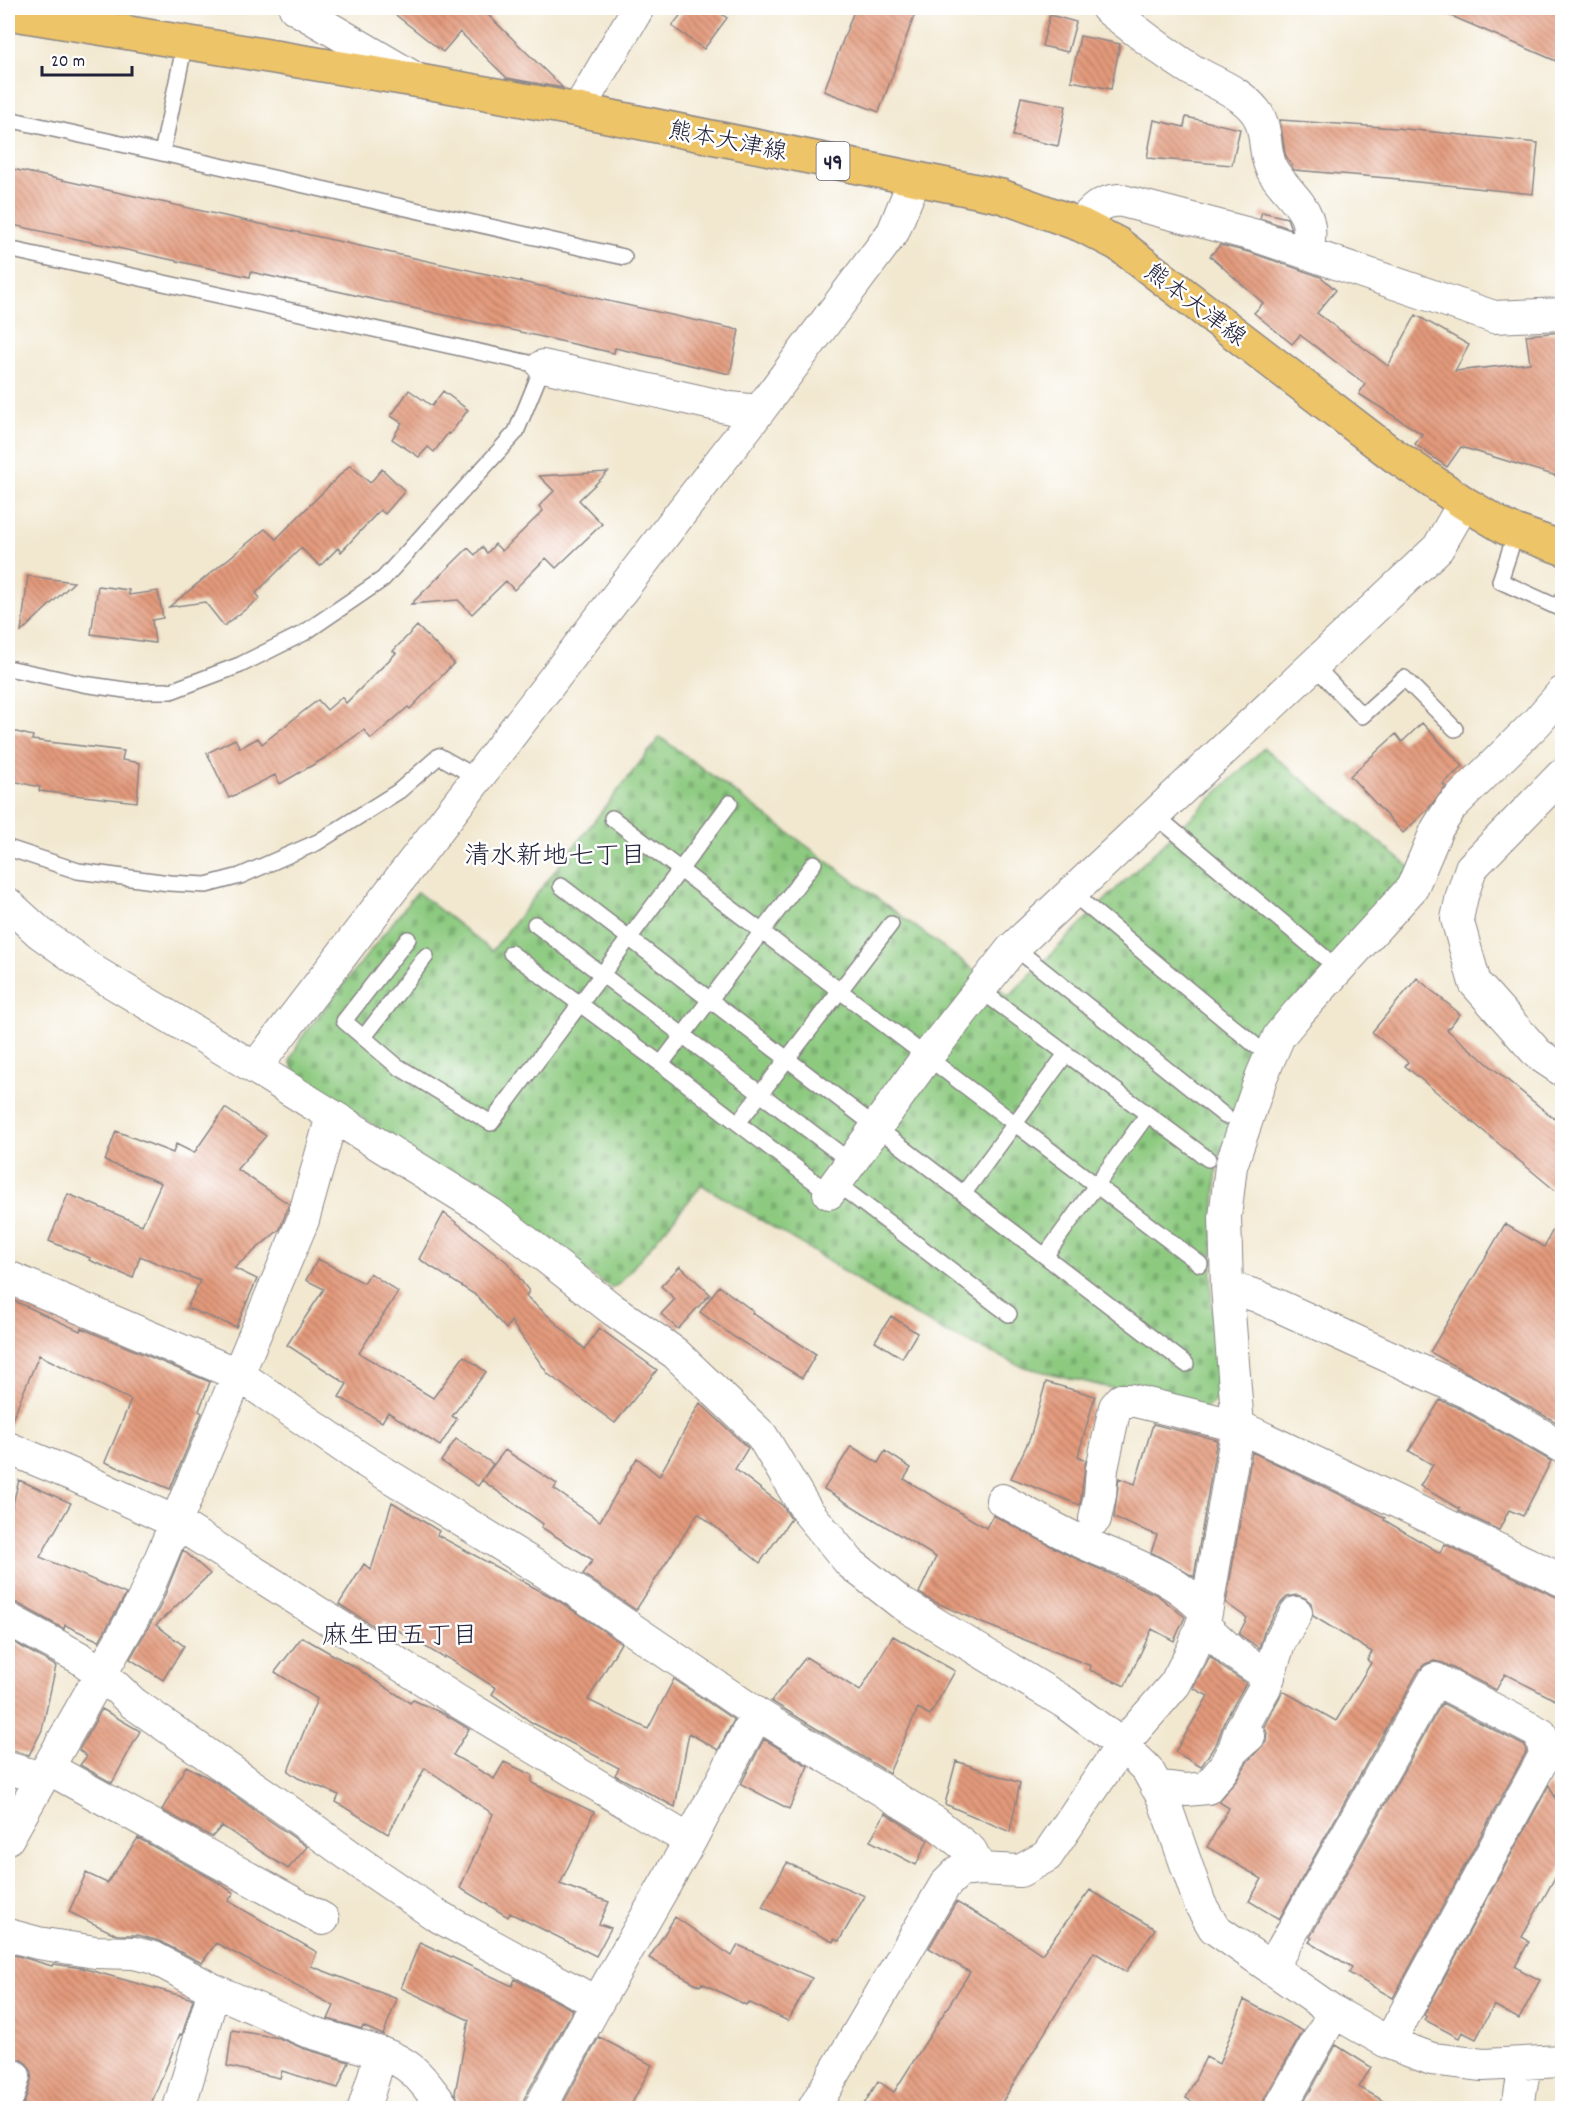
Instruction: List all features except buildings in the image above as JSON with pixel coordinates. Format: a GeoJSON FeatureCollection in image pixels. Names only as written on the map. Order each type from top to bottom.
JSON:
{"type":"FeatureCollection","features":[{"type":"Feature","properties":{"kind":"main road","name":"熊本大津線"},"geometry":{"type":"LineString","coordinates":[[8,13],[420,81],[578,110],[1001,196],[1081,225],[1118,244],[1392,454],[1464,503],[1516,532],[1563,549]]}},
{"type":"Feature","properties":{"kind":"street"},"geometry":{"type":"LineString","coordinates":[[295,8],[420,81]]}},
{"type":"Feature","properties":{"kind":"street"},"geometry":{"type":"LineString","coordinates":[[578,110],[638,8]]}},
{"type":"Feature","properties":{"kind":"street"},"geometry":{"type":"LineString","coordinates":[[1107,8],[1191,69],[1242,96],[1258,114],[1268,164],[1300,204],[1309,221],[1310,238],[1306,253]]}},
{"type":"Feature","properties":{"kind":"street"},"geometry":{"type":"LineString","coordinates":[[255,1068],[759,411],[893,232],[915,178]]}},
{"type":"Feature","properties":{"kind":"street"},"geometry":{"type":"LineString","coordinates":[[1081,225],[1097,205],[1119,200],[1257,236],[1494,317],[1563,314]]}},
{"type":"Feature","properties":{"kind":"street"},"geometry":{"type":"LineString","coordinates":[[543,366],[730,408],[759,411]]}},
{"type":"Feature","properties":{"kind":"street"},"geometry":{"type":"LineString","coordinates":[[839,1179],[926,1058],[1014,946],[1438,548],[1464,503]]}},
{"type":"Feature","properties":{"kind":"street"},"geometry":{"type":"LineString","coordinates":[[814,2109],[945,1885],[959,1871],[980,1869],[1020,1871],[1047,1856],[1122,1745],[1175,1684],[1193,1649],[1204,1618],[1238,1426],[1227,1287],[1225,1216],[1231,1166],[1262,1075],[1279,1036],[1412,888],[1437,829],[1451,807],[1563,693]]}},
{"type":"Feature","properties":{"kind":"street"},"geometry":{"type":"LineString","coordinates":[[1563,775],[1471,868],[1457,919],[1475,983],[1538,1054],[1563,1070]]}},
{"type":"Feature","properties":{"kind":"street"},"geometry":{"type":"LineString","coordinates":[[8,904],[40,933],[95,972],[491,1214],[612,1309],[675,1353],[762,1437],[807,1511],[850,1563],[901,1603],[1064,1702],[1122,1745],[1147,1769],[1163,1798],[1200,1904],[1214,1928],[1334,2012],[1389,2043],[1432,2060],[1482,2065],[1563,2061]]}},
{"type":"Feature","properties":{"kind":"street"},"geometry":{"type":"LineString","coordinates":[[8,1838],[143,1600],[303,1220],[333,1116]]}},
{"type":"Feature","properties":{"kind":"street"},"geometry":{"type":"LineString","coordinates":[[8,1277],[239,1376],[360,1458],[573,1589],[757,1714],[936,1823],[971,1851],[980,1869]]}},
{"type":"Feature","properties":{"kind":"street"},"geometry":{"type":"LineString","coordinates":[[1227,1287],[1266,1300],[1469,1393],[1563,1447]]}},
{"type":"Feature","properties":{"kind":"street"},"geometry":{"type":"LineString","coordinates":[[1095,1519],[1102,1469],[1115,1407],[1121,1400],[1131,1400],[1238,1426],[1563,1580]]}},
{"type":"Feature","properties":{"kind":"street"},"geometry":{"type":"LineString","coordinates":[[8,1448],[78,1477],[175,1522],[459,1702],[690,1841]]}},
{"type":"Feature","properties":{"kind":"street"},"geometry":{"type":"LineString","coordinates":[[1002,1500],[1047,1526],[1173,1583],[1195,1599],[1204,1618],[1232,1652],[1269,1677]]}},
{"type":"Feature","properties":{"kind":"street"},"geometry":{"type":"LineString","coordinates":[[1156,1786],[1186,1790],[1207,1788],[1222,1770],[1243,1741],[1240,1731],[1269,1677],[1276,1649],[1296,1613]]}},
{"type":"Feature","properties":{"kind":"street"},"geometry":{"type":"LineString","coordinates":[[8,1619],[80,1658],[149,1715],[436,1915],[597,2003]]}},
{"type":"Feature","properties":{"kind":"street"},"geometry":{"type":"LineString","coordinates":[[1271,1969],[1435,1679],[1541,1734],[1545,1755],[1389,2043]]}},
{"type":"Feature","properties":{"kind":"street"},"geometry":{"type":"LineString","coordinates":[[540,2109],[597,2003],[690,1841],[757,1714]]}},
{"type":"Feature","properties":{"kind":"street"},"geometry":{"type":"LineString","coordinates":[[8,1768],[45,1773],[323,1919]]}},
{"type":"Feature","properties":{"kind":"street"},"geometry":{"type":"LineString","coordinates":[[8,1935],[39,1943],[95,1952],[134,1953],[154,1958],[214,1990],[307,2031],[401,2060],[418,2074],[444,2109]]}},
{"type":"Feature","properties":{"kind":"street"},"geometry":{"type":"LineString","coordinates":[[179,2109],[214,1990]]}},
{"type":"Feature","properties":{"kind":"street"},"geometry":{"type":"LineString","coordinates":[[1280,2109],[1334,2012]]}},
{"type":"Feature","properties":{"kind":"street"},"geometry":{"type":"LineString","coordinates":[[364,2109],[381,2054]]}},
{"type":"Feature","properties":{"kind":"street"},"geometry":{"type":"LineString","coordinates":[[1515,2109],[1520,2101],[1524,2064]]}},
{"type":"Feature","properties":{"kind":"lane"},"geometry":{"type":"LineString","coordinates":[[162,153],[185,43]]}},
{"type":"Feature","properties":{"kind":"lane"},"geometry":{"type":"LineString","coordinates":[[8,119],[624,257]]}},
{"type":"Feature","properties":{"kind":"lane"},"geometry":{"type":"LineString","coordinates":[[8,249],[543,366],[516,432],[383,579],[304,633],[240,665],[171,691],[123,690],[8,668]]}},
{"type":"Feature","properties":{"kind":"lane"},"geometry":{"type":"LineString","coordinates":[[1516,532],[1500,581],[1559,608],[1563,599]]}},
{"type":"Feature","properties":{"kind":"lane"},"geometry":{"type":"LineString","coordinates":[[1314,665],[1362,716],[1404,678],[1455,729]]}},
{"type":"Feature","properties":{"kind":"lane"},"geometry":{"type":"LineString","coordinates":[[8,848],[78,871],[169,884],[206,885],[240,876],[318,842],[399,791],[439,756],[478,778]]}},
{"type":"Feature","properties":{"kind":"lane"},"geometry":{"type":"LineString","coordinates":[[408,939],[344,1021],[397,1066],[491,1124],[730,803]]}},
{"type":"Feature","properties":{"kind":"lane"},"geometry":{"type":"LineString","coordinates":[[1155,815],[1324,957]]}},
{"type":"Feature","properties":{"kind":"lane"},"geometry":{"type":"LineString","coordinates":[[612,818],[1200,1264]]}},
{"type":"Feature","properties":{"kind":"lane"},"geometry":{"type":"LineString","coordinates":[[661,1064],[814,863]]}},
{"type":"Feature","properties":{"kind":"lane"},"geometry":{"type":"LineString","coordinates":[[561,886],[1186,1364]]}},
{"type":"Feature","properties":{"kind":"lane"},"geometry":{"type":"LineString","coordinates":[[1072,892],[1256,1047]]}},
{"type":"Feature","properties":{"kind":"lane"},"geometry":{"type":"LineString","coordinates":[[535,924],[761,1094],[839,1179],[1009,1314]]}},
{"type":"Feature","properties":{"kind":"lane"},"geometry":{"type":"LineString","coordinates":[[738,1123],[891,924]]}},
{"type":"Feature","properties":{"kind":"lane"},"geometry":{"type":"LineString","coordinates":[[1014,946],[1225,1116]]}},
{"type":"Feature","properties":{"kind":"lane"},"geometry":{"type":"LineString","coordinates":[[511,953],[738,1123],[839,1179]]}},
{"type":"Feature","properties":{"kind":"lane"},"geometry":{"type":"LineString","coordinates":[[364,1037],[426,956]]}},
{"type":"Feature","properties":{"kind":"lane"},"geometry":{"type":"LineString","coordinates":[[979,990],[1208,1159]]}},
{"type":"Feature","properties":{"kind":"lane"},"geometry":{"type":"LineString","coordinates":[[964,1193],[1066,1054]]}},
{"type":"Feature","properties":{"kind":"lane"},"geometry":{"type":"LineString","coordinates":[[1045,1256],[1148,1115]]}},
{"type":"Feature","properties":{"kind":"green space"},"geometry":{"type":"Polygon","coordinates":[[[660,737],[1009,996],[1117,888],[1264,748],[1412,869],[1274,1027],[1217,1162],[1211,1290],[1219,1391],[1215,1401],[1205,1409],[1193,1408],[1024,1367],[947,1333],[883,1297],[808,1248],[702,1185],[619,1284],[611,1288],[307,1082],[294,1069],[290,1061],[302,1037],[417,892],[492,951],[660,737]]]}},
{"type":"Feature","properties":{"kind":"district","name":"清水新地七丁目"},"geometry":{"type":"Point","coordinates":[555,854]}},
{"type":"Feature","properties":{"kind":"district","name":"麻生田五丁目"},"geometry":{"type":"Point","coordinates":[400,1634]}}]}
